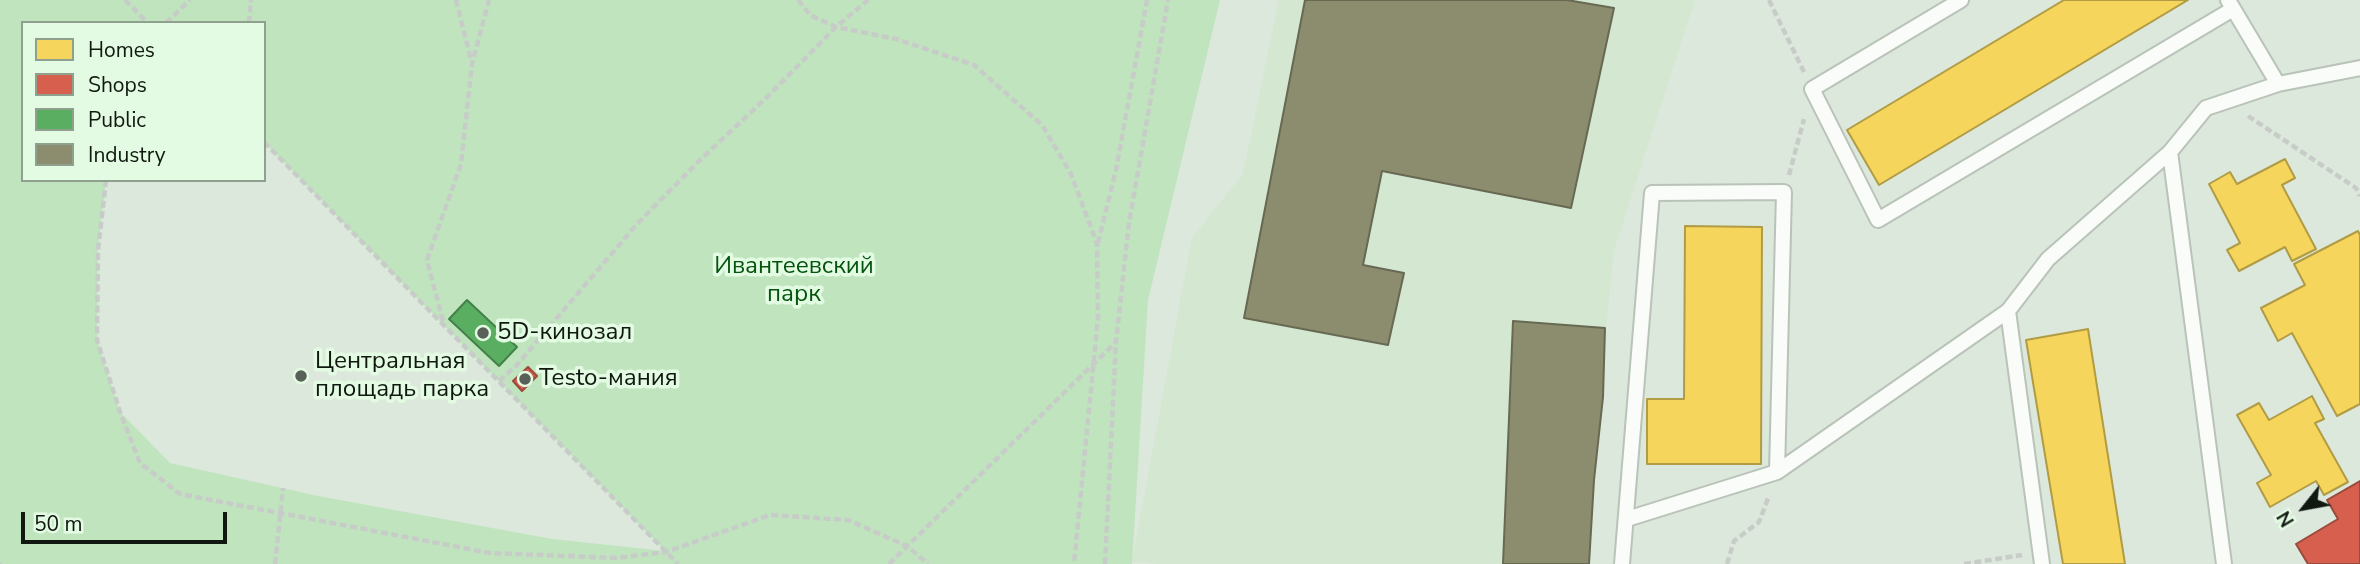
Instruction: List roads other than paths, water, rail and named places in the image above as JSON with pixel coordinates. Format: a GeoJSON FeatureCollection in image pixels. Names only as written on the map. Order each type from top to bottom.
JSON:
{"type":"FeatureCollection","features":[{"type":"Feature","properties":{"kind":"lane"},"geometry":{"type":"LineString","coordinates":[[1961,0],[1812,89],[1878,220],[2231,4],[2278,84]]}},
{"type":"Feature","properties":{"kind":"lane"},"geometry":{"type":"LineString","coordinates":[[1627,519],[1777,472],[2008,311],[2048,259],[2170,152],[2206,108],[2278,84],[2360,68]]}},
{"type":"Feature","properties":{"kind":"lane"},"geometry":{"type":"LineString","coordinates":[[2170,152],[2224,564]]}},
{"type":"Feature","properties":{"kind":"lane"},"geometry":{"type":"LineString","coordinates":[[1622,564],[1652,193],[1784,192],[1777,472]]}},
{"type":"Feature","properties":{"kind":"lane"},"geometry":{"type":"LineString","coordinates":[[2008,311],[2041,558]]}},
{"type":"Feature","properties":{"kind":"place","name":"5D-кинозал"},"geometry":{"type":"Point","coordinates":[483,333]}},
{"type":"Feature","properties":{"kind":"place","name":"Центральная площадь парка"},"geometry":{"type":"Point","coordinates":[301,376]}},
{"type":"Feature","properties":{"kind":"place","name":"Testo-мания"},"geometry":{"type":"Point","coordinates":[525,379]}},
{"type":"Feature","properties":{"kind":"park label","name":"Ивантеевский парк"},"geometry":{"type":"Point","coordinates":[794,281]}}]}
